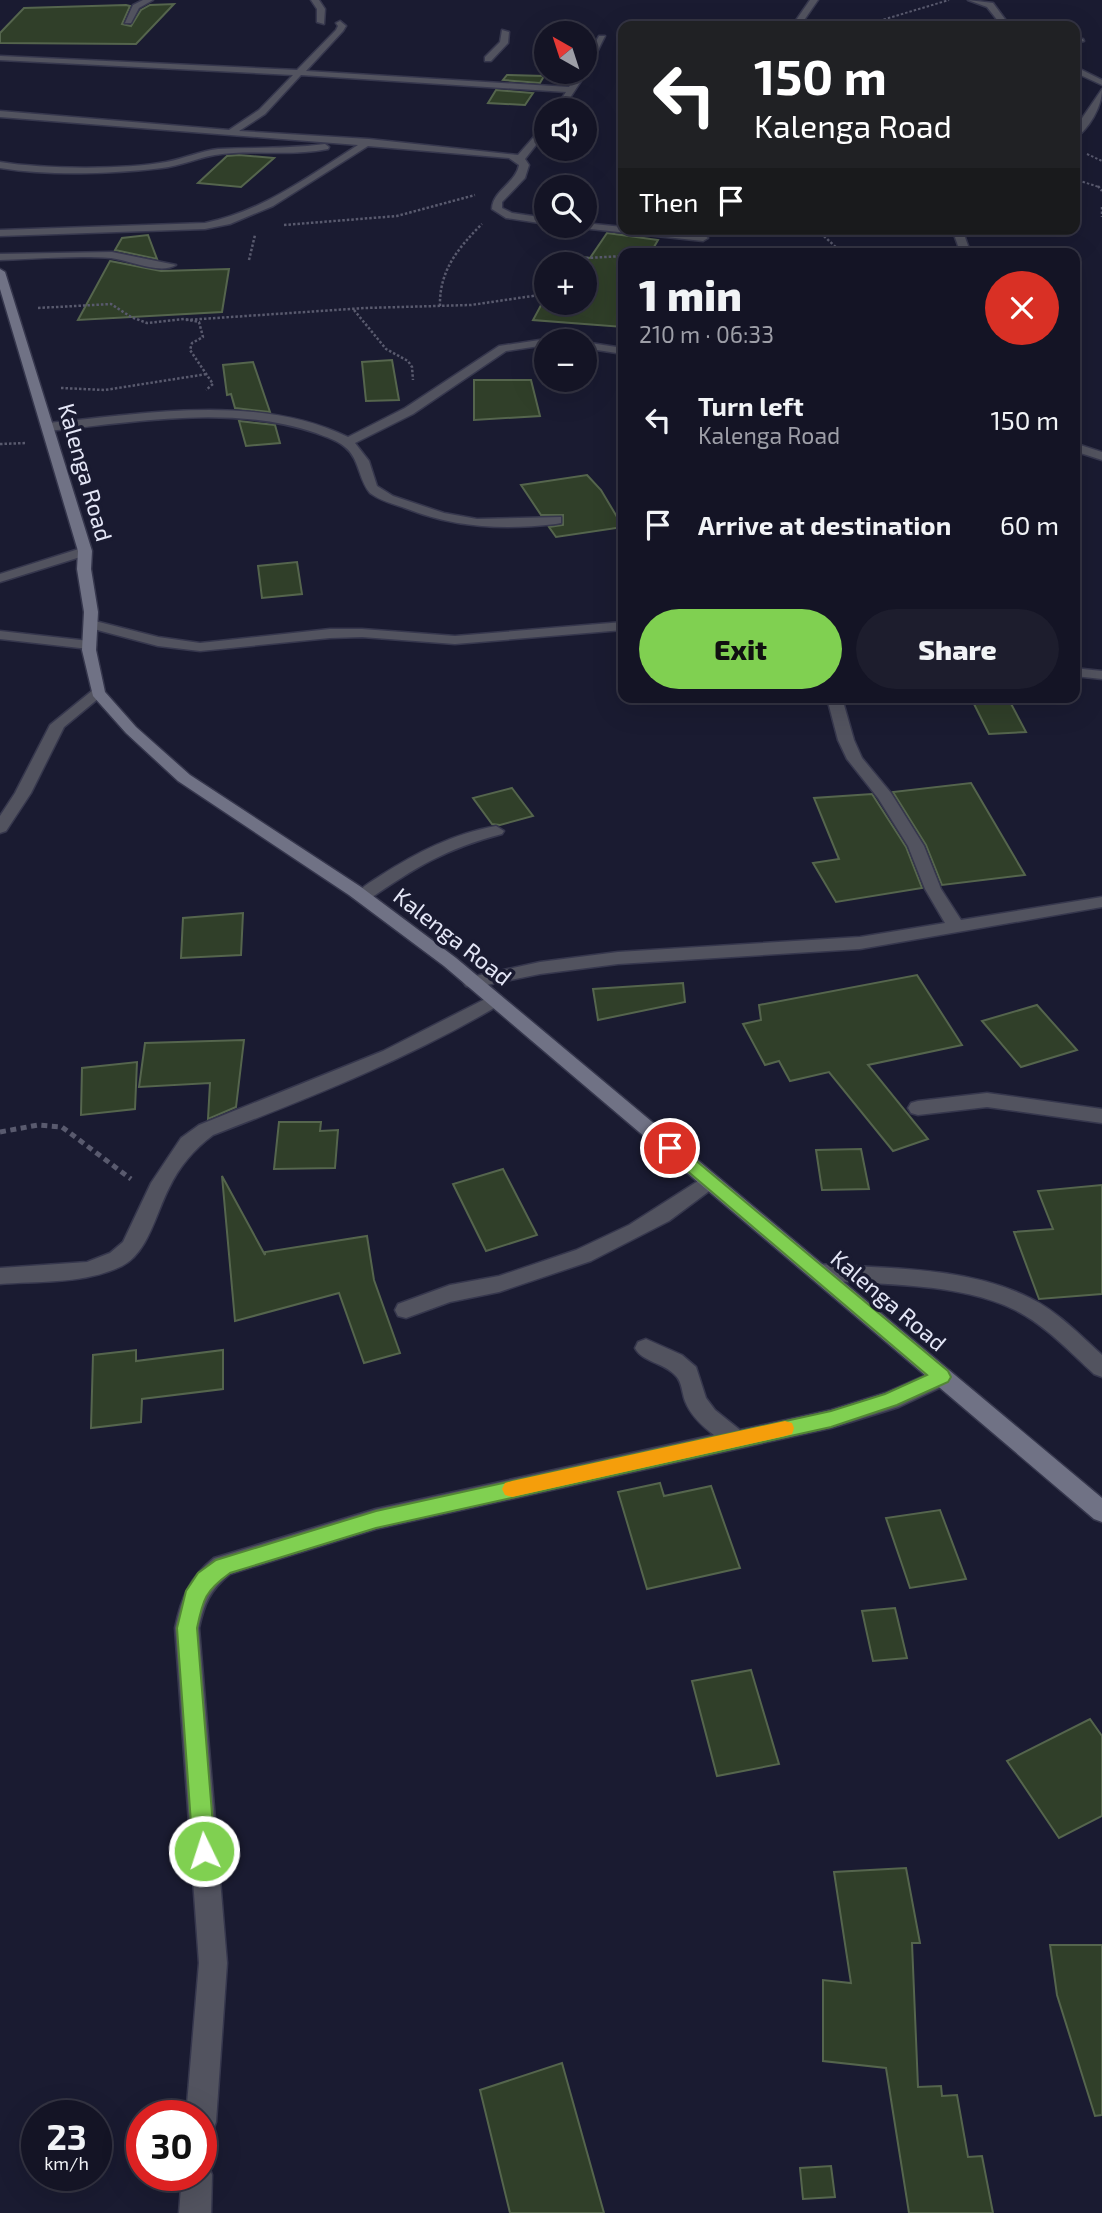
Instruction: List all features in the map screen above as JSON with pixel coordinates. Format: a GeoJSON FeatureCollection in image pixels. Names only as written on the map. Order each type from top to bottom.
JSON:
{"type":"FeatureCollection","features":[{"type":"Feature","properties":{"kind":"main road","name":"Kalenga Road"},"geometry":{"type":"LineString","coordinates":[[0,272],[85,551],[84,569],[91,624],[89,645],[98,693],[131,730],[184,778],[362,896],[450,962],[1102,1512]]}},
{"type":"Feature","properties":{"kind":"street"},"geometry":{"type":"LineString","coordinates":[[128,21],[136,7],[149,0]]}},
{"type":"Feature","properties":{"kind":"street"},"geometry":{"type":"LineString","coordinates":[[316,0],[321,9],[321,22]]}},
{"type":"Feature","properties":{"kind":"street"},"geometry":{"type":"LineString","coordinates":[[799,21],[814,0]]}},
{"type":"Feature","properties":{"kind":"street"},"geometry":{"type":"LineString","coordinates":[[972,0],[989,5],[1002,21]]}},
{"type":"Feature","properties":{"kind":"street"},"geometry":{"type":"LineString","coordinates":[[231,132],[262,112],[339,32],[342,26],[340,23]]}},
{"type":"Feature","properties":{"kind":"street"},"geometry":{"type":"LineString","coordinates":[[488,59],[504,43],[505,32]]}},
{"type":"Feature","properties":{"kind":"street"},"geometry":{"type":"LineString","coordinates":[[597,46],[601,38]]}},
{"type":"Feature","properties":{"kind":"street"},"geometry":{"type":"LineString","coordinates":[[0,58],[300,72],[570,90]]}},
{"type":"Feature","properties":{"kind":"street"},"geometry":{"type":"LineString","coordinates":[[1080,71],[1102,83]]}},
{"type":"Feature","properties":{"kind":"street"},"geometry":{"type":"LineString","coordinates":[[565,98],[574,84]]}},
{"type":"Feature","properties":{"kind":"street"},"geometry":{"type":"LineString","coordinates":[[1080,129],[1102,92]]}},
{"type":"Feature","properties":{"kind":"street"},"geometry":{"type":"LineString","coordinates":[[0,114],[501,153],[520,159],[524,165],[522,176],[497,201],[497,209],[522,219],[534,220]]}},
{"type":"Feature","properties":{"kind":"street"},"geometry":{"type":"LineString","coordinates":[[1080,118],[1102,123]]}},
{"type":"Feature","properties":{"kind":"street"},"geometry":{"type":"LineString","coordinates":[[0,165],[24,169],[129,168],[173,163],[216,152],[290,152],[349,141]]}},
{"type":"Feature","properties":{"kind":"street"},"geometry":{"type":"LineString","coordinates":[[0,233],[213,225],[257,211],[369,142]]}},
{"type":"Feature","properties":{"kind":"street"},"geometry":{"type":"LineString","coordinates":[[520,159],[534,142]]}},
{"type":"Feature","properties":{"kind":"street"},"geometry":{"type":"LineString","coordinates":[[597,228],[618,231]]}},
{"type":"Feature","properties":{"kind":"street"},"geometry":{"type":"LineString","coordinates":[[648,235],[705,243],[709,235]]}},
{"type":"Feature","properties":{"kind":"street"},"geometry":{"type":"LineString","coordinates":[[0,257],[113,255],[150,264],[171,265]]}},
{"type":"Feature","properties":{"kind":"street"},"geometry":{"type":"LineString","coordinates":[[347,442],[410,411],[503,348],[534,344]]}},
{"type":"Feature","properties":{"kind":"street"},"geometry":{"type":"LineString","coordinates":[[597,347],[618,350]]}},
{"type":"Feature","properties":{"kind":"street"},"geometry":{"type":"LineString","coordinates":[[48,426],[163,415],[279,421],[324,431],[347,442],[357,451],[371,487],[383,496],[411,507],[464,523],[486,526],[511,526],[556,520]]}},
{"type":"Feature","properties":{"kind":"street"},"geometry":{"type":"LineString","coordinates":[[1080,449],[1102,456]]}},
{"type":"Feature","properties":{"kind":"street"},"geometry":{"type":"LineString","coordinates":[[0,578],[85,551]]}},
{"type":"Feature","properties":{"kind":"street"},"geometry":{"type":"LineString","coordinates":[[91,624],[197,646],[240,645],[349,632],[444,640],[618,626]]}},
{"type":"Feature","properties":{"kind":"street"},"geometry":{"type":"LineString","coordinates":[[0,635],[89,645]]}},
{"type":"Feature","properties":{"kind":"street"},"geometry":{"type":"LineString","coordinates":[[1080,673],[1102,675]]}},
{"type":"Feature","properties":{"kind":"street"},"geometry":{"type":"LineString","coordinates":[[0,828],[23,793],[58,725],[98,693]]}},
{"type":"Feature","properties":{"kind":"street"},"geometry":{"type":"LineString","coordinates":[[835,703],[855,760],[885,796],[916,846],[933,889],[956,926]]}},
{"type":"Feature","properties":{"kind":"street"},"geometry":{"type":"LineString","coordinates":[[362,896],[407,866],[452,843],[479,833],[496,831]]}},
{"type":"Feature","properties":{"kind":"street"},"geometry":{"type":"LineString","coordinates":[[472,982],[540,968],[618,958],[860,943],[1102,902]]}},
{"type":"Feature","properties":{"kind":"street"},"geometry":{"type":"LineString","coordinates":[[0,1276],[88,1270],[117,1259],[131,1247],[161,1183],[188,1143],[206,1130],[390,1056],[459,1022],[495,1000]]}},
{"type":"Feature","properties":{"kind":"street"},"geometry":{"type":"LineString","coordinates":[[918,1108],[987,1100],[1102,1115]]}},
{"type":"Feature","properties":{"kind":"street"},"geometry":{"type":"LineString","coordinates":[[405,1310],[455,1292],[497,1284],[584,1255],[627,1236],[677,1208],[709,1181]]}},
{"type":"Feature","properties":{"kind":"street"},"geometry":{"type":"LineString","coordinates":[[817,1272],[975,1287],[993,1293],[1024,1305],[1102,1368]]}},
{"type":"Feature","properties":{"kind":"street"},"geometry":{"type":"LineString","coordinates":[[646,1348],[674,1361],[688,1373],[696,1401],[707,1417],[735,1439]]}},
{"type":"Feature","properties":{"kind":"street"},"geometry":{"type":"LineString","coordinates":[[203,2100],[213,1963],[187,1628],[193,1597],[205,1579],[223,1566],[376,1519],[831,1419],[891,1400],[942,1377]]}},
{"type":"Feature","properties":{"kind":"street"},"geometry":{"type":"LineString","coordinates":[[195,2213],[196,2191]]}},
{"type":"Feature","properties":{"kind":"path"},"geometry":{"type":"LineString","coordinates":[[879,21],[949,0]]}},
{"type":"Feature","properties":{"kind":"path"},"geometry":{"type":"LineString","coordinates":[[1080,180],[1097,185],[1102,191]]}},
{"type":"Feature","properties":{"kind":"path"},"geometry":{"type":"LineString","coordinates":[[281,225],[397,216],[423,211],[452,199],[507,191]]}},
{"type":"Feature","properties":{"kind":"path"},"geometry":{"type":"LineString","coordinates":[[1102,207],[1102,218]]}},
{"type":"Feature","properties":{"kind":"path"},"geometry":{"type":"LineString","coordinates":[[440,306],[442,274],[463,249],[471,233],[500,212]]}},
{"type":"Feature","properties":{"kind":"path"},"geometry":{"type":"LineString","coordinates":[[213,225],[253,225],[256,238],[250,260]]}},
{"type":"Feature","properties":{"kind":"path"},"geometry":{"type":"LineString","coordinates":[[824,236],[837,248]]}},
{"type":"Feature","properties":{"kind":"path"},"geometry":{"type":"LineString","coordinates":[[597,256],[618,256]]}},
{"type":"Feature","properties":{"kind":"path"},"geometry":{"type":"LineString","coordinates":[[9,307],[54,308],[111,304],[131,317],[147,323],[353,309],[494,303],[534,297]]}},
{"type":"Feature","properties":{"kind":"path"},"geometry":{"type":"LineString","coordinates":[[353,309],[386,349],[408,361],[412,367],[414,384],[410,411]]}},
{"type":"Feature","properties":{"kind":"path"},"geometry":{"type":"LineString","coordinates":[[163,415],[213,384],[190,350],[192,343],[203,337],[201,324],[186,320]]}},
{"type":"Feature","properties":{"kind":"path"},"geometry":{"type":"LineString","coordinates":[[36,383],[64,389],[105,390],[207,374]]}},
{"type":"Feature","properties":{"kind":"path"},"geometry":{"type":"LineString","coordinates":[[0,1132],[22,1126],[48,1124],[62,1127],[154,1198]]}},
{"type":"Feature","properties":{"kind":"building"},"geometry":{"type":"Polygon","coordinates":[[[174,4],[136,44],[0,43],[0,33],[24,8],[126,5],[130,6],[122,24],[131,26],[141,10],[150,5],[174,4]]]}},
{"type":"Feature","properties":{"kind":"building"},"geometry":{"type":"Polygon","coordinates":[[[507,75],[534,76],[534,83],[503,80],[507,75]]]}},
{"type":"Feature","properties":{"kind":"building"},"geometry":{"type":"Polygon","coordinates":[[[496,90],[533,93],[525,105],[488,103],[496,90]]]}},
{"type":"Feature","properties":{"kind":"building"},"geometry":{"type":"Polygon","coordinates":[[[227,156],[274,158],[241,187],[198,183],[227,156]]]}},
{"type":"Feature","properties":{"kind":"building"},"geometry":{"type":"Polygon","coordinates":[[[607,233],[658,240],[653,248],[618,248],[618,327],[533,320],[536,315],[597,315],[597,252],[594,252],[607,233]]]}},
{"type":"Feature","properties":{"kind":"building"},"geometry":{"type":"Polygon","coordinates":[[[148,235],[157,259],[115,250],[122,238],[148,235]]]}},
{"type":"Feature","properties":{"kind":"building"},"geometry":{"type":"Polygon","coordinates":[[[110,261],[161,271],[229,269],[222,312],[78,320],[110,261]]]}},
{"type":"Feature","properties":{"kind":"building"},"geometry":{"type":"Polygon","coordinates":[[[392,360],[399,400],[366,401],[362,362],[392,360]]]}},
{"type":"Feature","properties":{"kind":"building"},"geometry":{"type":"Polygon","coordinates":[[[253,362],[270,412],[235,408],[231,394],[227,395],[223,365],[253,362]]]}},
{"type":"Feature","properties":{"kind":"building"},"geometry":{"type":"Polygon","coordinates":[[[474,380],[531,380],[540,416],[474,420],[474,380]]]}},
{"type":"Feature","properties":{"kind":"building"},"geometry":{"type":"Polygon","coordinates":[[[239,421],[275,425],[280,443],[246,446],[239,421]]]}},
{"type":"Feature","properties":{"kind":"building"},"geometry":{"type":"Polygon","coordinates":[[[587,475],[601,490],[618,519],[618,528],[556,537],[549,527],[563,525],[563,515],[541,515],[521,485],[587,475]]]}},
{"type":"Feature","properties":{"kind":"building"},"geometry":{"type":"Polygon","coordinates":[[[297,562],[302,594],[262,598],[258,566],[297,562]]]}},
{"type":"Feature","properties":{"kind":"building"},"geometry":{"type":"Polygon","coordinates":[[[974,703],[1011,703],[1026,732],[989,734],[974,703]]]}},
{"type":"Feature","properties":{"kind":"building"},"geometry":{"type":"Polygon","coordinates":[[[971,783],[1025,875],[942,885],[926,845],[893,792],[971,783]]]}},
{"type":"Feature","properties":{"kind":"building"},"geometry":{"type":"Polygon","coordinates":[[[512,788],[533,816],[500,825],[492,824],[473,798],[512,788]]]}},
{"type":"Feature","properties":{"kind":"building"},"geometry":{"type":"Polygon","coordinates":[[[872,794],[906,847],[922,888],[836,902],[813,863],[839,859],[814,798],[872,794]]]}},
{"type":"Feature","properties":{"kind":"building"},"geometry":{"type":"Polygon","coordinates":[[[243,913],[241,955],[181,958],[183,918],[243,913]]]}},
{"type":"Feature","properties":{"kind":"building"},"geometry":{"type":"Polygon","coordinates":[[[917,975],[962,1045],[868,1065],[928,1139],[893,1151],[829,1072],[790,1081],[779,1061],[765,1065],[743,1024],[761,1020],[759,1005],[917,975]]]}},
{"type":"Feature","properties":{"kind":"building"},"geometry":{"type":"Polygon","coordinates":[[[683,983],[685,1002],[598,1020],[593,989],[683,983]]]}},
{"type":"Feature","properties":{"kind":"building"},"geometry":{"type":"Polygon","coordinates":[[[1037,1005],[1077,1050],[1021,1067],[982,1021],[1037,1005]]]}},
{"type":"Feature","properties":{"kind":"building"},"geometry":{"type":"Polygon","coordinates":[[[244,1040],[236,1107],[208,1119],[210,1083],[139,1087],[145,1043],[244,1040]]]}},
{"type":"Feature","properties":{"kind":"building"},"geometry":{"type":"Polygon","coordinates":[[[137,1062],[135,1109],[81,1115],[82,1068],[137,1062]]]}},
{"type":"Feature","properties":{"kind":"building"},"geometry":{"type":"Polygon","coordinates":[[[279,1122],[321,1122],[320,1131],[338,1130],[335,1168],[274,1169],[279,1122]]]}},
{"type":"Feature","properties":{"kind":"building"},"geometry":{"type":"Polygon","coordinates":[[[861,1149],[869,1189],[822,1190],[816,1150],[861,1149]]]}},
{"type":"Feature","properties":{"kind":"building"},"geometry":{"type":"Polygon","coordinates":[[[503,1169],[537,1235],[486,1251],[453,1184],[503,1169]]]}},
{"type":"Feature","properties":{"kind":"building"},"geometry":{"type":"Polygon","coordinates":[[[222,1176],[265,1255],[265,1252],[367,1236],[374,1280],[400,1353],[364,1363],[339,1293],[235,1321],[222,1176]]]}},
{"type":"Feature","properties":{"kind":"building"},"geometry":{"type":"Polygon","coordinates":[[[1102,1185],[1102,1294],[1039,1299],[1014,1232],[1053,1229],[1038,1191],[1102,1185]]]}},
{"type":"Feature","properties":{"kind":"building"},"geometry":{"type":"Polygon","coordinates":[[[136,1350],[136,1361],[223,1350],[223,1389],[142,1399],[141,1422],[91,1428],[93,1355],[136,1350]]]}},
{"type":"Feature","properties":{"kind":"building"},"geometry":{"type":"Polygon","coordinates":[[[660,1483],[664,1496],[711,1486],[740,1568],[647,1589],[618,1492],[660,1483]]]}},
{"type":"Feature","properties":{"kind":"building"},"geometry":{"type":"Polygon","coordinates":[[[940,1510],[966,1579],[910,1588],[886,1518],[940,1510]]]}},
{"type":"Feature","properties":{"kind":"building"},"geometry":{"type":"Polygon","coordinates":[[[895,1608],[907,1658],[873,1661],[862,1611],[895,1608]]]}},
{"type":"Feature","properties":{"kind":"building"},"geometry":{"type":"Polygon","coordinates":[[[751,1670],[779,1764],[717,1776],[692,1681],[751,1670]]]}},
{"type":"Feature","properties":{"kind":"building"},"geometry":{"type":"Polygon","coordinates":[[[1090,1719],[1102,1736],[1102,1816],[1059,1838],[1007,1761],[1090,1719]]]}},
{"type":"Feature","properties":{"kind":"building"},"geometry":{"type":"Polygon","coordinates":[[[906,1868],[920,1943],[912,1943],[918,2087],[941,2086],[942,2096],[957,2095],[968,2157],[982,2156],[993,2213],[909,2213],[886,2068],[823,2061],[823,1980],[851,1983],[834,1872],[906,1868]]]}},
{"type":"Feature","properties":{"kind":"building"},"geometry":{"type":"Polygon","coordinates":[[[1050,1945],[1102,1945],[1102,2115],[1095,2116],[1057,1995],[1050,1945]]]}},
{"type":"Feature","properties":{"kind":"building"},"geometry":{"type":"Polygon","coordinates":[[[562,2063],[604,2213],[510,2213],[480,2090],[562,2063]]]}},
{"type":"Feature","properties":{"kind":"building"},"geometry":{"type":"Polygon","coordinates":[[[831,2166],[835,2197],[803,2199],[800,2168],[831,2166]]]}},
{"type":"Feature","properties":{"kind":"slow traffic"},"geometry":{"type":"LineString","coordinates":[[512,1489],[785,1428]]}},
{"type":"Feature","properties":{"kind":"route"},"geometry":{"type":"LineString","coordinates":[[204,1851],[187,1628],[193,1597],[205,1579],[223,1566],[376,1519],[831,1419],[891,1400],[942,1377],[670,1148]]}}]}
